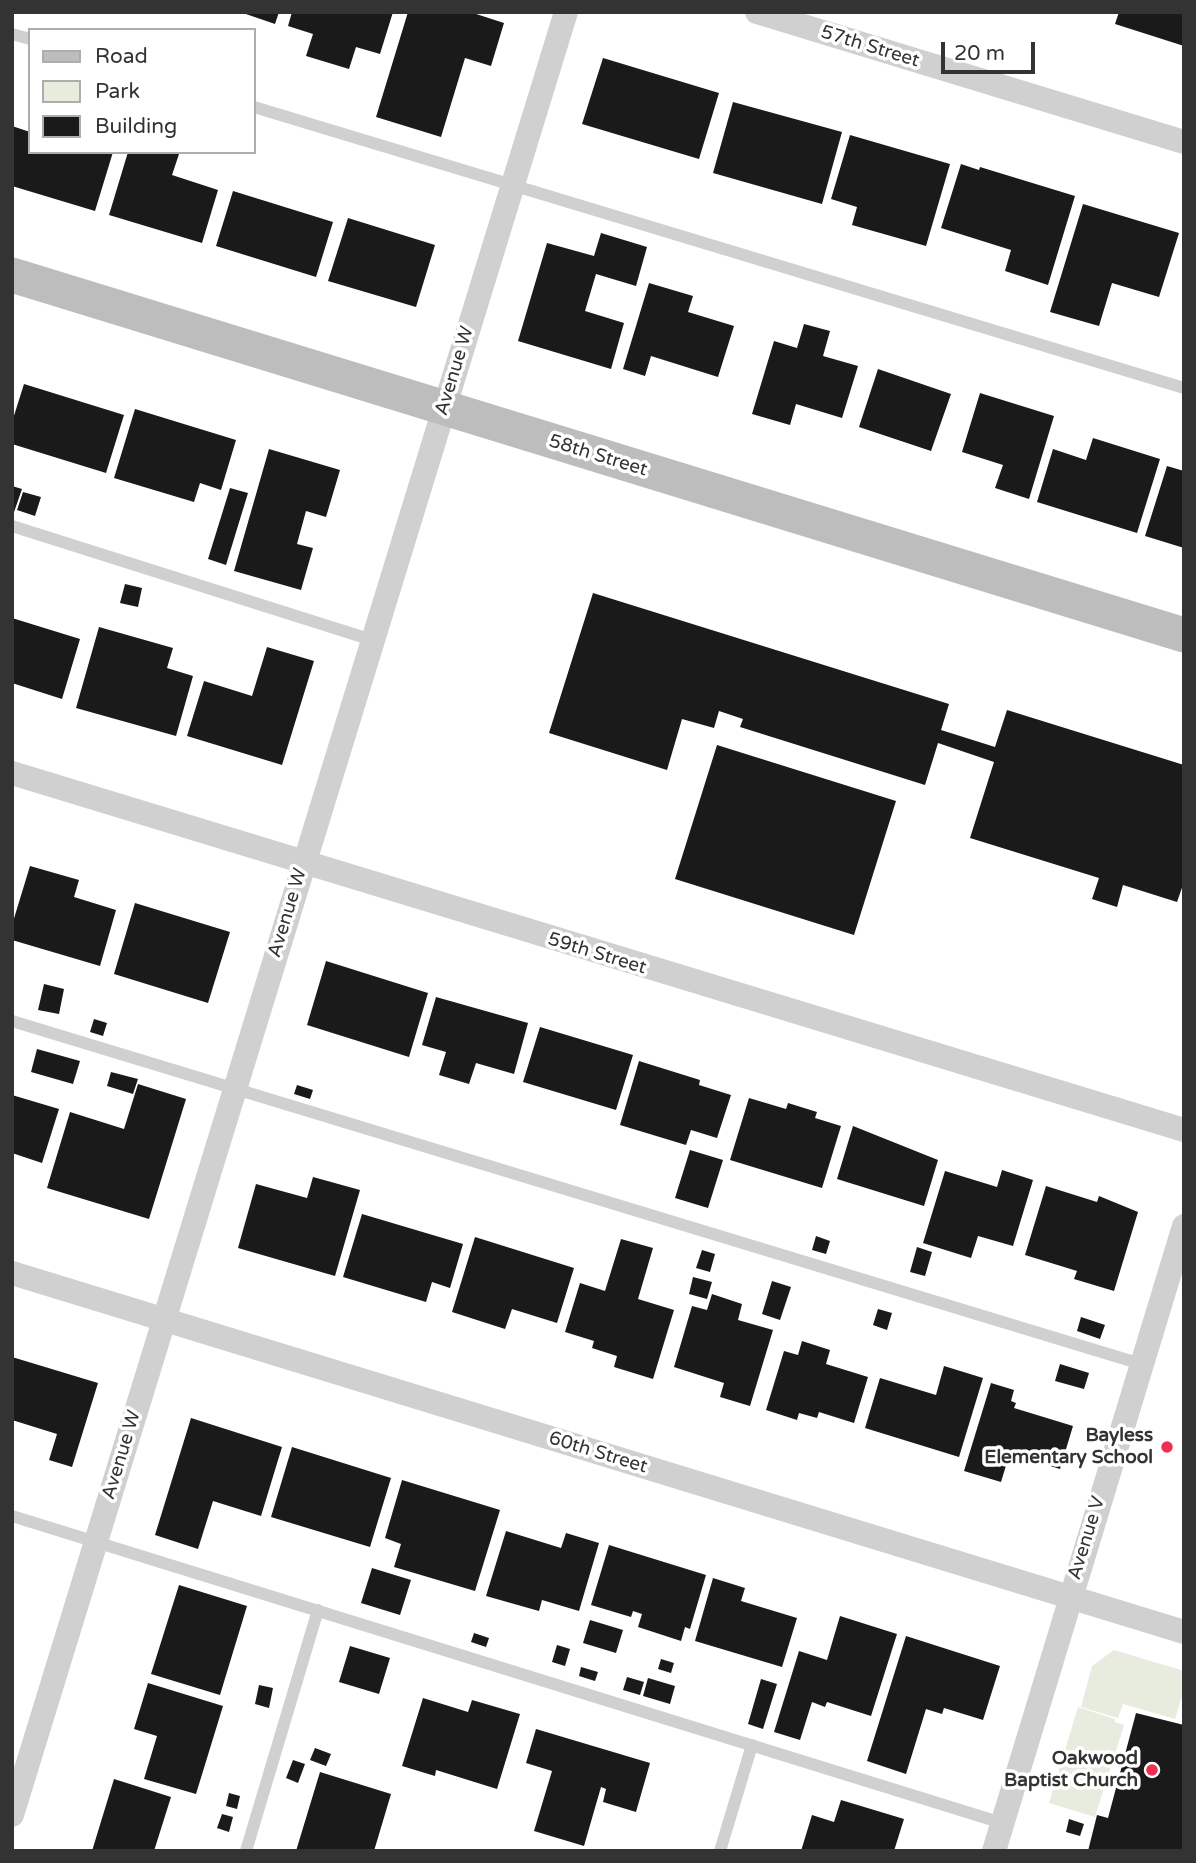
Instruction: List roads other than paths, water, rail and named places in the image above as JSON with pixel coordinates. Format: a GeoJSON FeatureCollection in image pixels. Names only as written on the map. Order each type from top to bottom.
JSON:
{"type":"FeatureCollection","features":[{"type":"Feature","properties":{"kind":"street","name":"Avenue W"},"geometry":{"type":"LineString","coordinates":[[12,1815],[20,1760],[96,1541],[566,12]]}},
{"type":"Feature","properties":{"kind":"street","name":"57th Street"},"geometry":{"type":"LineString","coordinates":[[757,12],[1184,142]]}},
{"type":"Feature","properties":{"kind":"street","name":"58th Street"},"geometry":{"type":"LineString","coordinates":[[12,275],[1184,635]]}},
{"type":"Feature","properties":{"kind":"street","name":"59th Street"},"geometry":{"type":"LineString","coordinates":[[12,774],[1184,1130]]}},
{"type":"Feature","properties":{"kind":"street","name":"Avenue V"},"geometry":{"type":"LineString","coordinates":[[994,1851],[1069,1597],[1184,1226]]}},
{"type":"Feature","properties":{"kind":"street","name":"60th Street"},"geometry":{"type":"LineString","coordinates":[[12,1273],[1184,1632]]}},
{"type":"Feature","properties":{"kind":"lane"},"geometry":{"type":"LineString","coordinates":[[256,108],[1184,388]]}},
{"type":"Feature","properties":{"kind":"lane"},"geometry":{"type":"LineString","coordinates":[[12,526],[372,640]]}},
{"type":"Feature","properties":{"kind":"lane"},"geometry":{"type":"LineString","coordinates":[[12,1021],[1141,1364]]}},
{"type":"Feature","properties":{"kind":"lane"},"geometry":{"type":"LineString","coordinates":[[12,1516],[1002,1823]]}},
{"type":"Feature","properties":{"kind":"lane"},"geometry":{"type":"LineString","coordinates":[[246,1851],[318,1610]]}},
{"type":"Feature","properties":{"kind":"lane"},"geometry":{"type":"LineString","coordinates":[[720,1851],[752,1745]]}},
{"type":"Feature","properties":{"kind":"place","name":"Bayless Elementary School"},"geometry":{"type":"Point","coordinates":[1167,1447]}},
{"type":"Feature","properties":{"kind":"place","name":"Oakwood Baptist Church"},"geometry":{"type":"Point","coordinates":[1152,1770]}}]}
